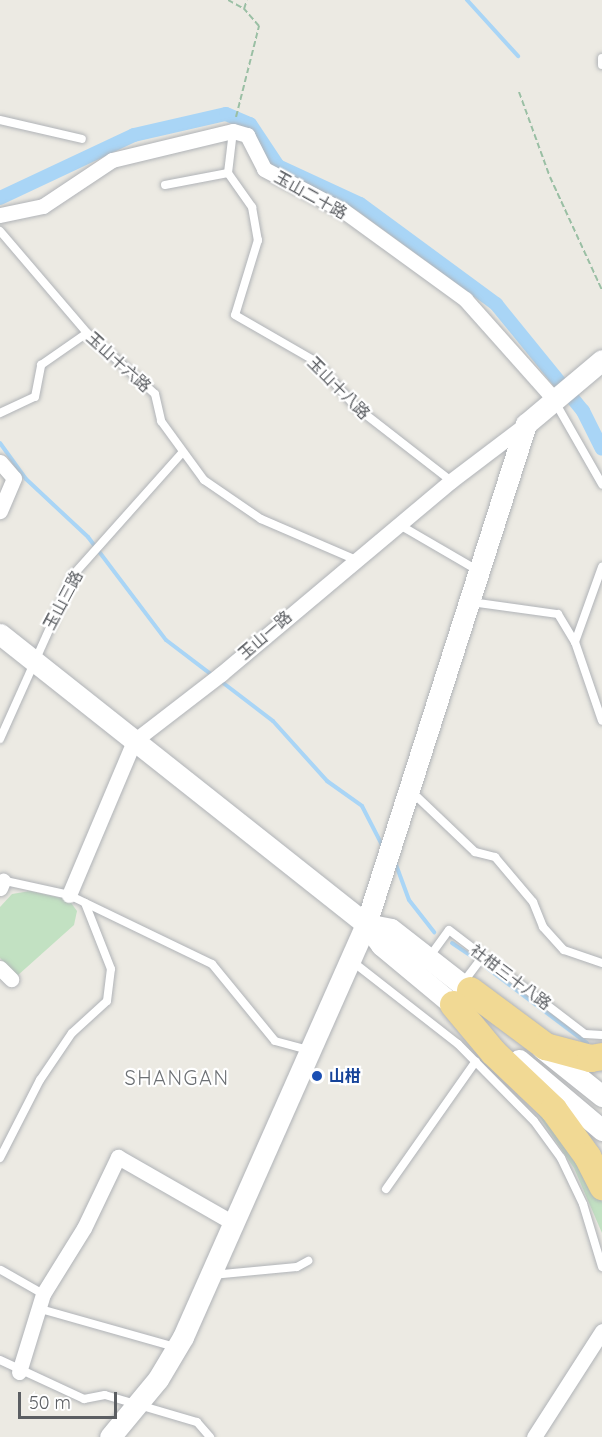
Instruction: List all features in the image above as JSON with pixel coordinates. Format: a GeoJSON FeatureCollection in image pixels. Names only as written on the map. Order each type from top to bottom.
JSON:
{"type":"FeatureCollection","features":[{"type":"Feature","properties":{"kind":"highway"},"geometry":{"type":"LineString","coordinates":[[462,993],[545,1046],[590,1058],[602,1056]]}},
{"type":"Feature","properties":{"kind":"highway"},"geometry":{"type":"LineString","coordinates":[[462,993],[493,1052],[553,1109],[587,1156],[602,1186]]}},
{"type":"Feature","properties":{"kind":"main road"},"geometry":{"type":"LineString","coordinates":[[110,1437],[177,1348],[235,1224],[308,1050],[366,924],[411,791],[526,424],[602,360]]}},
{"type":"Feature","properties":{"kind":"main road"},"geometry":{"type":"LineString","coordinates":[[0,634],[366,924],[381,945],[421,979]]}},
{"type":"Feature","properties":{"kind":"main road"},"geometry":{"type":"LineString","coordinates":[[381,883],[382,905],[462,993],[602,1130]]}},
{"type":"Feature","properties":{"kind":"main road"},"geometry":{"type":"LineString","coordinates":[[366,924],[392,929],[429,957]]}},
{"type":"Feature","properties":{"kind":"main road"},"geometry":{"type":"LineString","coordinates":[[349,965],[373,955],[421,979],[462,993],[602,1096]]}},
{"type":"Feature","properties":{"kind":"street"},"geometry":{"type":"LineString","coordinates":[[0,215],[42,206],[112,160],[233,131]]}},
{"type":"Feature","properties":{"kind":"street","name":"玉山二十路"},"geometry":{"type":"LineString","coordinates":[[233,131],[247,135],[264,169],[344,211],[465,299],[555,400]]}},
{"type":"Feature","properties":{"kind":"street","name":"玉山一路"},"geometry":{"type":"LineString","coordinates":[[69,895],[134,741],[216,678],[451,481],[526,424]]}},
{"type":"Feature","properties":{"kind":"street"},"geometry":{"type":"LineString","coordinates":[[0,462],[14,478],[0,511]]}},
{"type":"Feature","properties":{"kind":"street"},"geometry":{"type":"LineString","coordinates":[[19,1372],[40,1301],[84,1228],[118,1157],[235,1224]]}},
{"type":"Feature","properties":{"kind":"street"},"geometry":{"type":"LineString","coordinates":[[534,1437],[602,1331]]}},
{"type":"Feature","properties":{"kind":"lane"},"geometry":{"type":"LineString","coordinates":[[602,58],[602,65]]}},
{"type":"Feature","properties":{"kind":"lane"},"geometry":{"type":"LineString","coordinates":[[0,120],[82,139]]}},
{"type":"Feature","properties":{"kind":"lane"},"geometry":{"type":"LineString","coordinates":[[165,185],[228,173],[233,131]]}},
{"type":"Feature","properties":{"kind":"lane","name":"玉山十八路"},"geometry":{"type":"LineString","coordinates":[[228,173],[252,207],[258,240],[235,315],[315,361],[362,413],[451,481]]}},
{"type":"Feature","properties":{"kind":"lane","name":"玉山十六路"},"geometry":{"type":"LineString","coordinates":[[0,231],[87,333],[155,394],[161,421],[181,454],[204,480],[254,514],[356,560]]}},
{"type":"Feature","properties":{"kind":"lane"},"geometry":{"type":"LineString","coordinates":[[0,413],[35,397],[41,365],[87,333]]}},
{"type":"Feature","properties":{"kind":"lane"},"geometry":{"type":"LineString","coordinates":[[555,400],[602,484]]}},
{"type":"Feature","properties":{"kind":"lane","name":"玉山三路"},"geometry":{"type":"LineString","coordinates":[[0,739],[32,660],[74,574],[181,454]]}},
{"type":"Feature","properties":{"kind":"lane"},"geometry":{"type":"LineString","coordinates":[[398,524],[480,572]]}},
{"type":"Feature","properties":{"kind":"lane"},"geometry":{"type":"LineString","coordinates":[[575,642],[602,567]]}},
{"type":"Feature","properties":{"kind":"lane"},"geometry":{"type":"LineString","coordinates":[[471,602],[558,614],[575,642],[602,721]]}},
{"type":"Feature","properties":{"kind":"lane"},"geometry":{"type":"LineString","coordinates":[[411,791],[475,852],[495,857],[533,902],[543,927],[564,950],[602,963]]}},
{"type":"Feature","properties":{"kind":"lane"},"geometry":{"type":"LineString","coordinates":[[1,883],[69,895],[212,964],[275,1041],[308,1050]]}},
{"type":"Feature","properties":{"kind":"lane"},"geometry":{"type":"LineString","coordinates":[[0,1158],[46,1071],[72,1034],[107,1000],[111,969],[85,903]]}},
{"type":"Feature","properties":{"kind":"lane","name":"社柑三十八路"},"geometry":{"type":"LineString","coordinates":[[429,957],[449,930],[585,1035],[602,1035]]}},
{"type":"Feature","properties":{"kind":"lane"},"geometry":{"type":"LineString","coordinates":[[462,993],[483,956]]}},
{"type":"Feature","properties":{"kind":"lane"},"geometry":{"type":"LineString","coordinates":[[349,965],[476,1061],[534,1120],[561,1158],[583,1204],[602,1267]]}},
{"type":"Feature","properties":{"kind":"lane"},"geometry":{"type":"LineString","coordinates":[[386,1189],[476,1061]]}},
{"type":"Feature","properties":{"kind":"lane"},"geometry":{"type":"LineString","coordinates":[[212,1275],[297,1266],[308,1261]]}},
{"type":"Feature","properties":{"kind":"lane"},"geometry":{"type":"LineString","coordinates":[[1,1270],[40,1301],[177,1348]]}},
{"type":"Feature","properties":{"kind":"lane"},"geometry":{"type":"LineString","coordinates":[[0,1360],[19,1372],[84,1399],[105,1395],[197,1422],[210,1437]]}},
{"type":"Feature","properties":{"kind":"path"},"geometry":{"type":"LineString","coordinates":[[228,0],[243,9],[259,26],[233,131]]}},
{"type":"Feature","properties":{"kind":"path"},"geometry":{"type":"LineString","coordinates":[[243,9],[247,0]]}},
{"type":"Feature","properties":{"kind":"path"},"geometry":{"type":"LineString","coordinates":[[519,92],[550,177],[602,290]]}},
{"type":"Feature","properties":{"kind":"green space"},"geometry":{"type":"Polygon","coordinates":[[[30,891],[69,900],[77,911],[74,925],[17,976],[0,958],[0,907],[12,894],[30,891]]]}},
{"type":"Feature","properties":{"kind":"green space"},"geometry":{"type":"Polygon","coordinates":[[[523,1092],[574,1149],[602,1202],[602,1233],[574,1168],[523,1092]]]}},
{"type":"Feature","properties":{"kind":"waterway"},"geometry":{"type":"LineString","coordinates":[[467,0],[518,56]]}},
{"type":"Feature","properties":{"kind":"waterway"},"geometry":{"type":"LineString","coordinates":[[0,198],[134,135],[226,114],[250,124],[278,166],[360,204],[496,304],[583,411],[602,449]]}},
{"type":"Feature","properties":{"kind":"waterway"},"geometry":{"type":"LineString","coordinates":[[0,443],[26,479],[88,537],[166,640],[212,675]]}},
{"type":"Feature","properties":{"kind":"waterway"},"geometry":{"type":"LineString","coordinates":[[218,679],[273,721],[327,781],[362,806],[383,847]]}},
{"type":"Feature","properties":{"kind":"waterway"},"geometry":{"type":"LineString","coordinates":[[395,862],[409,900],[434,932]]}},
{"type":"Feature","properties":{"kind":"waterway"},"geometry":{"type":"LineString","coordinates":[[452,943],[470,955]]}},
{"type":"Feature","properties":{"kind":"waterway"},"geometry":{"type":"LineString","coordinates":[[487,968],[587,1043]]}},
{"type":"Feature","properties":{"kind":"place","name":"山柑"},"geometry":{"type":"Point","coordinates":[317,1076]}},
{"type":"Feature","properties":{"kind":"district","name":"SHANGAN"},"geometry":{"type":"Point","coordinates":[177,1077]}}]}
